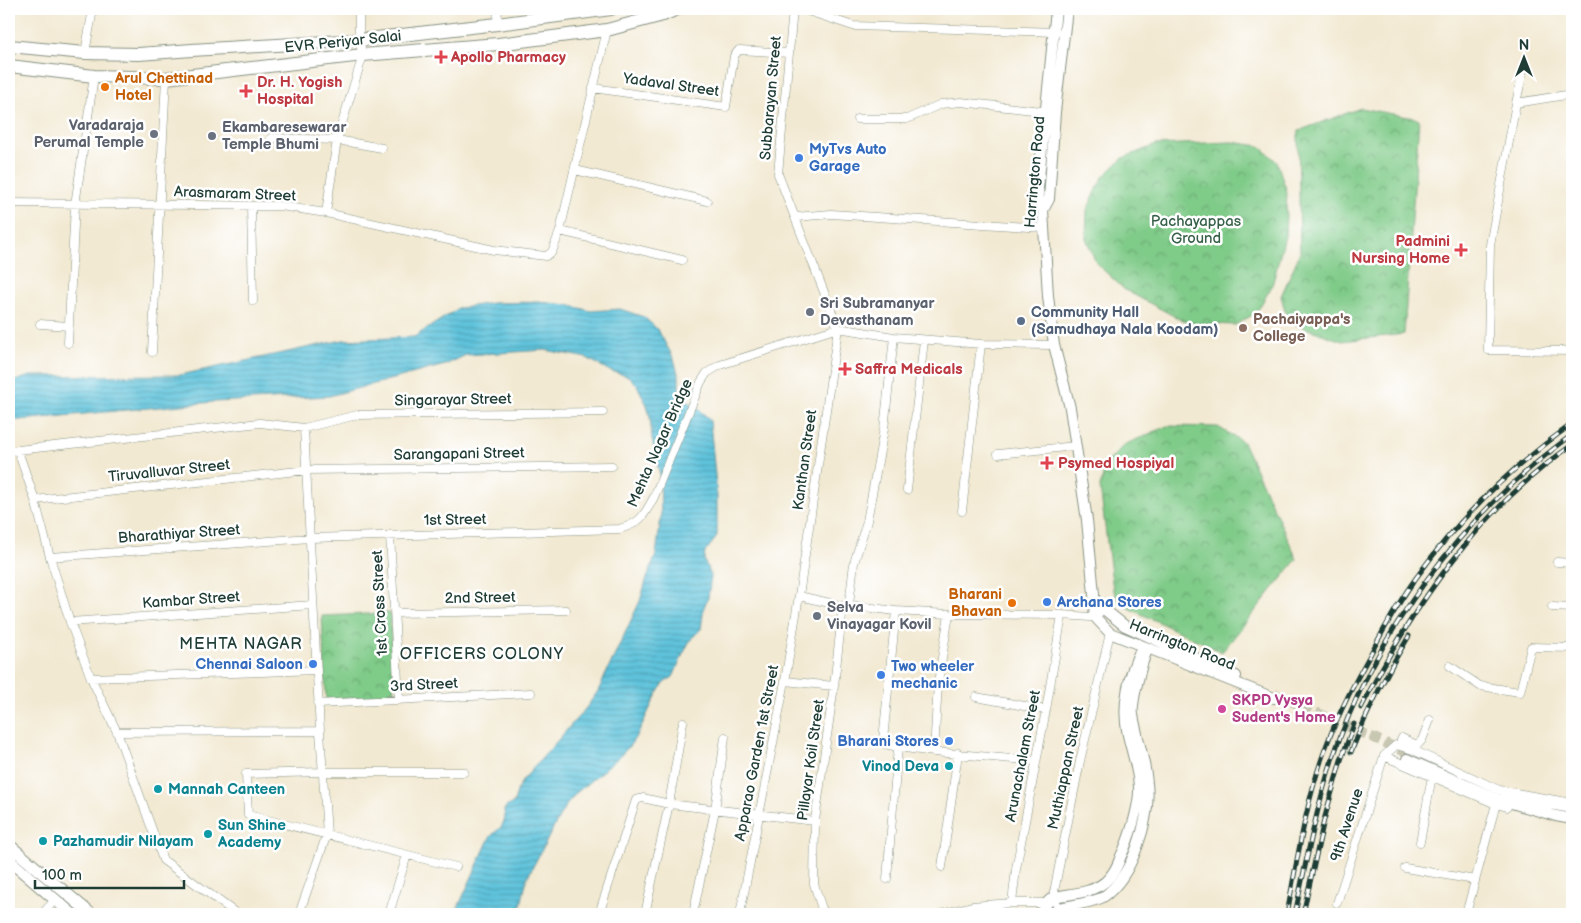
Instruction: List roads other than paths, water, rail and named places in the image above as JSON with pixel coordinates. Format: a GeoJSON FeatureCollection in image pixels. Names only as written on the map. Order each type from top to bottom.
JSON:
{"type":"FeatureCollection","features":[{"type":"Feature","properties":{"kind":"main road","name":"EVR Periyar Salai"},"geometry":{"type":"LineString","coordinates":[[9,46],[85,53],[138,54],[360,40],[607,9]]}},
{"type":"Feature","properties":{"kind":"main road","name":"EVR Periyar Salai"},"geometry":{"type":"LineString","coordinates":[[9,66],[94,76],[166,78],[362,55],[498,44],[607,30],[678,9]]}},
{"type":"Feature","properties":{"kind":"main road"},"geometry":{"type":"LineString","coordinates":[[9,845],[91,914]]}},
{"type":"Feature","properties":{"kind":"main road"},"geometry":{"type":"LineString","coordinates":[[9,860],[72,914]]}},
{"type":"Feature","properties":{"kind":"main road"},"geometry":{"type":"LineString","coordinates":[[43,889],[52,881]]}},
{"type":"Feature","properties":{"kind":"street"},"geometry":{"type":"LineString","coordinates":[[85,53],[92,9]]}},
{"type":"Feature","properties":{"kind":"street"},"geometry":{"type":"LineString","coordinates":[[326,213],[337,140],[362,55],[359,9]]}},
{"type":"Feature","properties":{"kind":"street"},"geometry":{"type":"LineString","coordinates":[[498,9],[498,24]]}},
{"type":"Feature","properties":{"kind":"street","name":"Subbarayan Street"},"geometry":{"type":"LineString","coordinates":[[793,9],[778,174],[838,328]]}},
{"type":"Feature","properties":{"kind":"street"},"geometry":{"type":"LineString","coordinates":[[802,9],[853,26],[1058,32]]}},
{"type":"Feature","properties":{"kind":"street"},"geometry":{"type":"LineString","coordinates":[[1056,9],[1058,32]]}},
{"type":"Feature","properties":{"kind":"street"},"geometry":{"type":"LineString","coordinates":[[1058,32],[1067,9]]}},
{"type":"Feature","properties":{"kind":"street"},"geometry":{"type":"LineString","coordinates":[[607,30],[560,231],[682,260]]}},
{"type":"Feature","properties":{"kind":"street","name":"Harrington Road"},"geometry":{"type":"LineString","coordinates":[[1058,32],[1050,112],[1050,193],[1044,210],[1043,228],[1054,345],[1070,408],[1100,608],[1094,616],[1110,633],[1275,696],[1125,626],[1100,608]]}},
{"type":"Feature","properties":{"kind":"street","name":"Yadaval Street"},"geometry":{"type":"LineString","coordinates":[[593,88],[726,107],[734,56],[739,50],[789,53]]}},
{"type":"Feature","properties":{"kind":"street"},"geometry":{"type":"LineString","coordinates":[[1524,66],[1490,245],[1488,350],[1572,351]]}},
{"type":"Feature","properties":{"kind":"street"},"geometry":{"type":"LineString","coordinates":[[68,343],[75,205],[94,76]]}},
{"type":"Feature","properties":{"kind":"street"},"geometry":{"type":"LineString","coordinates":[[152,352],[166,78]]}},
{"type":"Feature","properties":{"kind":"street"},"geometry":{"type":"LineString","coordinates":[[1516,103],[1572,94]]}},
{"type":"Feature","properties":{"kind":"street"},"geometry":{"type":"LineString","coordinates":[[857,119],[907,119],[942,104],[962,102],[1050,112]]}},
{"type":"Feature","properties":{"kind":"street"},"geometry":{"type":"LineString","coordinates":[[271,138],[337,140],[382,148]]}},
{"type":"Feature","properties":{"kind":"street"},"geometry":{"type":"LineString","coordinates":[[575,170],[707,201]]}},
{"type":"Feature","properties":{"kind":"street","name":"Arasmaram Street"},"geometry":{"type":"LineString","coordinates":[[9,203],[281,206],[326,213],[494,250],[546,256],[552,252],[560,231]]}},
{"type":"Feature","properties":{"kind":"street"},"geometry":{"type":"LineString","coordinates":[[250,206],[253,301]]}},
{"type":"Feature","properties":{"kind":"street"},"geometry":{"type":"LineString","coordinates":[[795,217],[831,214],[1043,228]]}},
{"type":"Feature","properties":{"kind":"street"},"geometry":{"type":"LineString","coordinates":[[40,324],[70,326]]}},
{"type":"Feature","properties":{"kind":"street"},"geometry":{"type":"LineString","coordinates":[[838,328],[924,340],[980,344],[1054,345]]}},
{"type":"Feature","properties":{"kind":"street","name":"Mehta Nagar Bridge"},"geometry":{"type":"LineString","coordinates":[[600,530],[632,525],[640,520],[647,511],[699,386],[707,373],[723,364],[838,328]]}},
{"type":"Feature","properties":{"kind":"street","name":"Kanthan Street"},"geometry":{"type":"LineString","coordinates":[[800,596],[838,328]]}},
{"type":"Feature","properties":{"kind":"street","name":"Pillayar Koil Street"},"geometry":{"type":"LineString","coordinates":[[827,914],[822,909],[814,884],[815,821],[846,606],[854,563],[867,521],[884,429],[894,337]]}},
{"type":"Feature","properties":{"kind":"street"},"geometry":{"type":"LineString","coordinates":[[907,490],[924,340]]}},
{"type":"Feature","properties":{"kind":"street"},"geometry":{"type":"LineString","coordinates":[[962,511],[980,344]]}},
{"type":"Feature","properties":{"kind":"street","name":"Singarayar Street"},"geometry":{"type":"LineString","coordinates":[[304,428],[357,415],[603,412]]}},
{"type":"Feature","properties":{"kind":"street"},"geometry":{"type":"LineString","coordinates":[[9,451],[260,423],[304,428],[318,704],[327,834],[299,914]]}},
{"type":"Feature","properties":{"kind":"street"},"geometry":{"type":"LineString","coordinates":[[998,454],[1076,446]]}},
{"type":"Feature","properties":{"kind":"street"},"geometry":{"type":"LineString","coordinates":[[18,451],[35,500],[70,622],[91,678],[117,732],[163,860],[237,914]]}},
{"type":"Feature","properties":{"kind":"street","name":"Sarangapani Street"},"geometry":{"type":"LineString","coordinates":[[307,470],[612,466]]}},
{"type":"Feature","properties":{"kind":"street","name":"Tiruvalluvar Street"},"geometry":{"type":"LineString","coordinates":[[35,500],[307,470]]}},
{"type":"Feature","properties":{"kind":"street","name":"1st Street"},"geometry":{"type":"LineString","coordinates":[[310,538],[600,530]]}},
{"type":"Feature","properties":{"kind":"street","name":"1st Cross Street"},"geometry":{"type":"LineString","coordinates":[[390,535],[399,700]]}},
{"type":"Feature","properties":{"kind":"street","name":"Bharathiyar Street"},"geometry":{"type":"LineString","coordinates":[[50,557],[310,538]]}},
{"type":"Feature","properties":{"kind":"street"},"geometry":{"type":"LineString","coordinates":[[1557,562],[1572,563]]}},
{"type":"Feature","properties":{"kind":"street"},"geometry":{"type":"LineString","coordinates":[[800,596],[846,606],[896,612],[1094,616]]}},
{"type":"Feature","properties":{"kind":"street","name":"Apparao Garden 1st Street"},"geometry":{"type":"LineString","coordinates":[[740,914],[800,596]]}},
{"type":"Feature","properties":{"kind":"street","name":"Kambar Street"},"geometry":{"type":"LineString","coordinates":[[70,622],[313,605]]}},
{"type":"Feature","properties":{"kind":"street"},"geometry":{"type":"LineString","coordinates":[[1552,607],[1572,608]]}},
{"type":"Feature","properties":{"kind":"street","name":"2nd Street"},"geometry":{"type":"LineString","coordinates":[[395,614],[566,610]]}},
{"type":"Feature","properties":{"kind":"street"},"geometry":{"type":"LineString","coordinates":[[896,612],[883,740],[886,744],[898,748],[1036,761]]}},
{"type":"Feature","properties":{"kind":"street"},"geometry":{"type":"LineString","coordinates":[[934,752],[938,683],[949,614]]}},
{"type":"Feature","properties":{"kind":"street","name":"Arunachalam Street"},"geometry":{"type":"LineString","coordinates":[[1012,902],[1016,870],[1062,615]]}},
{"type":"Feature","properties":{"kind":"street","name":"Muthiappan Street"},"geometry":{"type":"LineString","coordinates":[[1050,900],[1110,633]]}},
{"type":"Feature","properties":{"kind":"street"},"geometry":{"type":"LineString","coordinates":[[1050,900],[1057,911],[1102,897],[1119,881],[1134,857],[1143,829],[1148,786],[1145,764],[1133,714],[1145,647]]}},
{"type":"Feature","properties":{"kind":"street"},"geometry":{"type":"LineString","coordinates":[[941,914],[972,906],[1050,900],[1084,892],[1106,881],[1114,871],[1131,830],[1139,789],[1136,762],[1128,734],[1125,702],[1136,659],[1145,647]]}},
{"type":"Feature","properties":{"kind":"street"},"geometry":{"type":"LineString","coordinates":[[1450,666],[1480,686],[1520,692],[1531,647],[1572,648]]}},
{"type":"Feature","properties":{"kind":"street"},"geometry":{"type":"LineString","coordinates":[[91,678],[317,670]]}},
{"type":"Feature","properties":{"kind":"street"},"geometry":{"type":"LineString","coordinates":[[785,681],[834,686]]}},
{"type":"Feature","properties":{"kind":"street","name":"3rd Street"},"geometry":{"type":"LineString","coordinates":[[318,704],[531,693]]}},
{"type":"Feature","properties":{"kind":"street"},"geometry":{"type":"LineString","coordinates":[[976,697],[1046,710]]}},
{"type":"Feature","properties":{"kind":"street"},"geometry":{"type":"LineString","coordinates":[[1412,752],[1425,734],[1430,720]]}},
{"type":"Feature","properties":{"kind":"street"},"geometry":{"type":"LineString","coordinates":[[645,914],[669,804],[683,722]]}},
{"type":"Feature","properties":{"kind":"street"},"geometry":{"type":"LineString","coordinates":[[117,732],[320,731]]}},
{"type":"Feature","properties":{"kind":"street"},"geometry":{"type":"LineString","coordinates":[[693,914],[714,810],[725,737]]}},
{"type":"Feature","properties":{"kind":"street"},"geometry":{"type":"LineString","coordinates":[[1572,819],[1498,800],[1399,745],[1396,744],[1384,756],[1496,804],[1572,824]]}},
{"type":"Feature","properties":{"kind":"street"},"geometry":{"type":"LineString","coordinates":[[887,879],[898,748]]}},
{"type":"Feature","properties":{"kind":"street"},"geometry":{"type":"LineString","coordinates":[[1412,752],[1499,790],[1572,802]]}},
{"type":"Feature","properties":{"kind":"street"},"geometry":{"type":"LineString","coordinates":[[1412,752],[1499,794],[1572,808]]}},
{"type":"Feature","properties":{"kind":"street"},"geometry":{"type":"LineString","coordinates":[[942,867],[958,753]]}},
{"type":"Feature","properties":{"kind":"street","name":"9th Avenue"},"geometry":{"type":"LineString","coordinates":[[1337,903],[1384,756]]}},
{"type":"Feature","properties":{"kind":"street"},"geometry":{"type":"LineString","coordinates":[[456,867],[248,815],[246,774],[464,772]]}},
{"type":"Feature","properties":{"kind":"street"},"geometry":{"type":"LineString","coordinates":[[1420,842],[1432,776]]}},
{"type":"Feature","properties":{"kind":"street"},"geometry":{"type":"LineString","coordinates":[[599,914],[636,800],[643,798],[669,804],[815,821]]}},
{"type":"Feature","properties":{"kind":"street"},"geometry":{"type":"LineString","coordinates":[[1466,914],[1496,804]]}},
{"type":"Feature","properties":{"kind":"street"},"geometry":{"type":"LineString","coordinates":[[389,914],[407,855]]}},
{"type":"Feature","properties":{"kind":"street"},"geometry":{"type":"LineString","coordinates":[[1406,868],[1475,880]]}},
{"type":"Feature","properties":{"kind":"street"},"geometry":{"type":"LineString","coordinates":[[42,914],[55,900]]}},
{"type":"Feature","properties":{"kind":"street"},"geometry":{"type":"LineString","coordinates":[[1041,914],[1050,900]]}},
{"type":"Feature","properties":{"kind":"water"},"geometry":{"type":"Polygon","coordinates":[[[539,302],[569,305],[591,311],[620,309],[644,317],[658,330],[674,359],[679,377],[680,394],[710,421],[717,497],[717,535],[705,552],[704,561],[711,575],[701,629],[691,639],[673,677],[665,682],[659,690],[631,744],[620,756],[576,793],[564,808],[527,878],[519,914],[455,914],[490,837],[502,826],[505,818],[504,810],[514,803],[522,781],[586,708],[598,691],[640,601],[656,555],[661,517],[660,476],[647,405],[637,385],[628,376],[610,371],[587,358],[545,350],[466,355],[445,365],[329,396],[213,402],[9,421],[9,383],[30,376],[180,375],[343,340],[414,337],[459,308],[492,303],[539,302]]]}},
{"type":"Feature","properties":{"kind":"tunnel"},"geometry":{"type":"LineString","coordinates":[[1275,694],[1410,754]]}},
{"type":"Feature","properties":{"kind":"railway"},"geometry":{"type":"LineString","coordinates":[[1287,914],[1306,814],[1323,755],[1345,703],[1392,614],[1432,556],[1468,514],[1529,457],[1572,424]]}},
{"type":"Feature","properties":{"kind":"railway"},"geometry":{"type":"LineString","coordinates":[[1295,914],[1326,779],[1350,713],[1372,666],[1398,622],[1427,579],[1460,539],[1495,501],[1532,466],[1572,435]]}},
{"type":"Feature","properties":{"kind":"railway"},"geometry":{"type":"LineString","coordinates":[[1361,708],[1402,634],[1450,563],[1507,500],[1538,471],[1572,445]]}},
{"type":"Feature","properties":{"kind":"railway"},"geometry":{"type":"LineString","coordinates":[[1351,752],[1377,693],[1409,636]]}},
{"type":"Feature","properties":{"kind":"railway"},"geometry":{"type":"LineString","coordinates":[[1303,914],[1324,820],[1341,760],[1354,724]]}},
{"type":"Feature","properties":{"kind":"place","name":"Apollo Pharmacy"},"geometry":{"type":"Point","coordinates":[441,57]}},
{"type":"Feature","properties":{"kind":"place","name":"Arul Chettinad Hotel"},"geometry":{"type":"Point","coordinates":[105,87]}},
{"type":"Feature","properties":{"kind":"place","name":"Dr. H. Yogish Hospital"},"geometry":{"type":"Point","coordinates":[246,91]}},
{"type":"Feature","properties":{"kind":"place","name":"Varadaraja Perumal Temple"},"geometry":{"type":"Point","coordinates":[154,134]}},
{"type":"Feature","properties":{"kind":"place","name":"Ekambaresewarar Temple Bhumi"},"geometry":{"type":"Point","coordinates":[212,136]}},
{"type":"Feature","properties":{"kind":"place","name":"MyTvs Auto Garage"},"geometry":{"type":"Point","coordinates":[799,158]}},
{"type":"Feature","properties":{"kind":"place","name":"Padmini Nursing Home"},"geometry":{"type":"Point","coordinates":[1461,250]}},
{"type":"Feature","properties":{"kind":"place","name":"Sri Subramanyar Devasthanam"},"geometry":{"type":"Point","coordinates":[810,312]}},
{"type":"Feature","properties":{"kind":"place","name":"Community Hall (Samudhaya Nala Koodam)"},"geometry":{"type":"Point","coordinates":[1021,321]}},
{"type":"Feature","properties":{"kind":"place","name":"Pachaiyappa's College"},"geometry":{"type":"Point","coordinates":[1243,328]}},
{"type":"Feature","properties":{"kind":"place","name":"Saffra Medicals"},"geometry":{"type":"Point","coordinates":[845,369]}},
{"type":"Feature","properties":{"kind":"place","name":"Psymed Hospiyal"},"geometry":{"type":"Point","coordinates":[1047,463]}},
{"type":"Feature","properties":{"kind":"place","name":"Archana Stores"},"geometry":{"type":"Point","coordinates":[1047,602]}},
{"type":"Feature","properties":{"kind":"place","name":"Bharani Bhavan"},"geometry":{"type":"Point","coordinates":[1012,603]}},
{"type":"Feature","properties":{"kind":"place","name":"Selva Vinayagar Kovil"},"geometry":{"type":"Point","coordinates":[817,616]}},
{"type":"Feature","properties":{"kind":"place","name":"Chennai Saloon"},"geometry":{"type":"Point","coordinates":[313,664]}},
{"type":"Feature","properties":{"kind":"place","name":"Two wheeler mechanic"},"geometry":{"type":"Point","coordinates":[881,675]}},
{"type":"Feature","properties":{"kind":"place","name":"SKPD Vysya Sudent's Home"},"geometry":{"type":"Point","coordinates":[1222,709]}},
{"type":"Feature","properties":{"kind":"place","name":"Bharani Stores"},"geometry":{"type":"Point","coordinates":[949,741]}},
{"type":"Feature","properties":{"kind":"place","name":"Vinod Deva"},"geometry":{"type":"Point","coordinates":[949,766]}},
{"type":"Feature","properties":{"kind":"place","name":"Mannah Canteen"},"geometry":{"type":"Point","coordinates":[158,789]}},
{"type":"Feature","properties":{"kind":"place","name":"Sun Shine Academy"},"geometry":{"type":"Point","coordinates":[208,834]}},
{"type":"Feature","properties":{"kind":"place","name":"Pazhamudir Nilayam"},"geometry":{"type":"Point","coordinates":[43,841]}},
{"type":"Feature","properties":{"kind":"district","name":"MEHTA NAGAR"},"geometry":{"type":"Point","coordinates":[241,644]}},
{"type":"Feature","properties":{"kind":"district","name":"OFFICERS COLONY"},"geometry":{"type":"Point","coordinates":[482,654]}},
{"type":"Feature","properties":{"kind":"park label","name":"Pachayappas Ground"},"geometry":{"type":"Point","coordinates":[1196,230]}}]}
